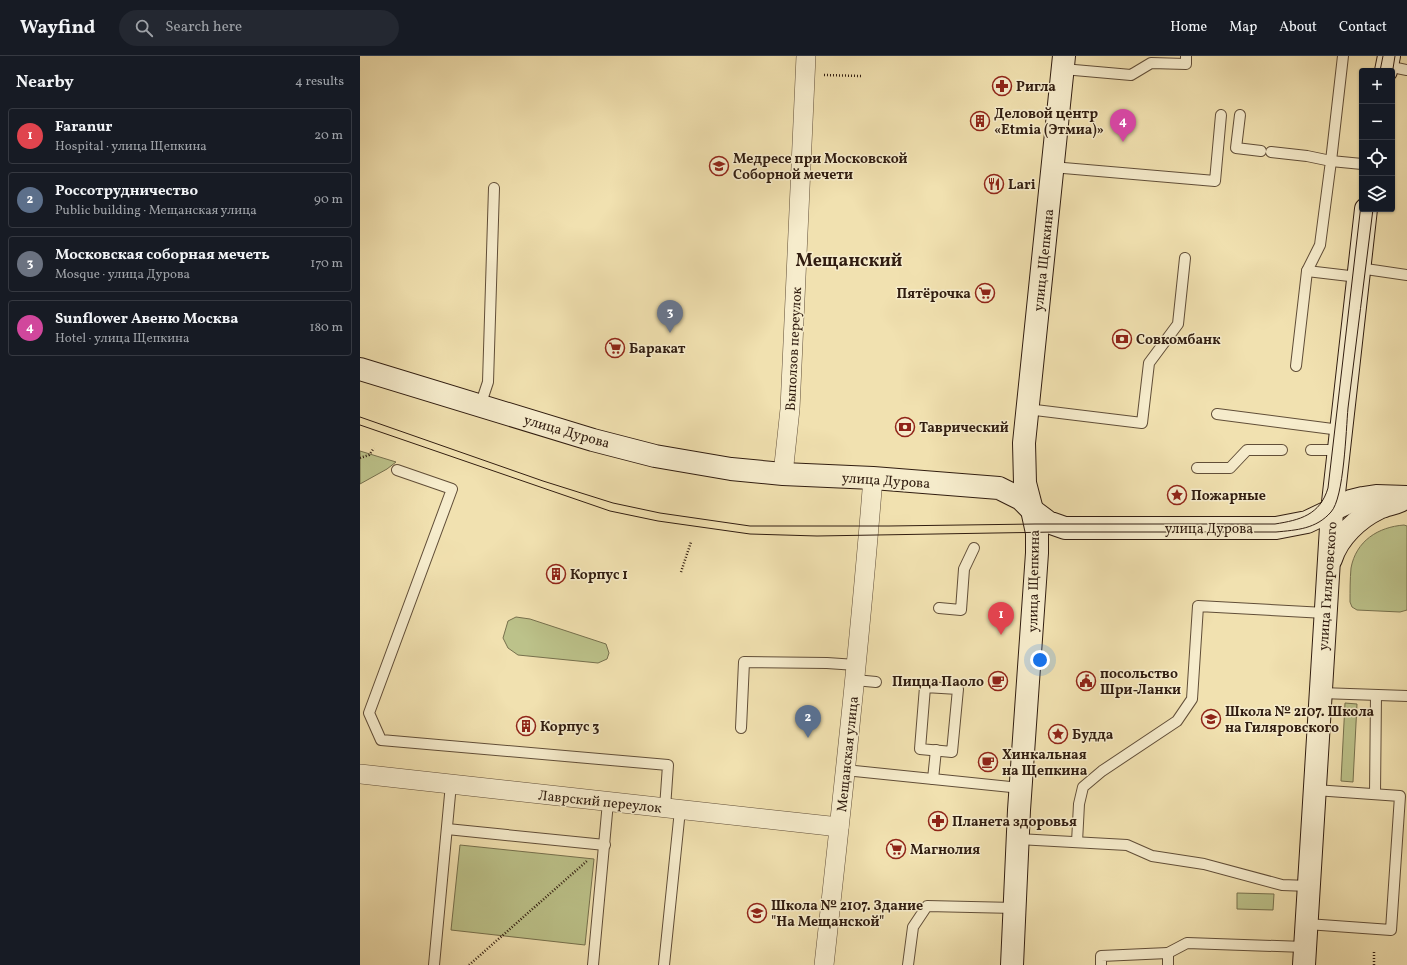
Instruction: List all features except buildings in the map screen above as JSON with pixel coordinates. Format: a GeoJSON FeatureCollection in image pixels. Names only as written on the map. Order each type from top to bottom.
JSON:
{"type":"FeatureCollection","features":[{"type":"Feature","properties":{"kind":"main road","name":"улица Щепкина"},"geometry":{"type":"LineString","coordinates":[[1012,965],[1021,788],[1037,545],[1032,510],[1025,483],[1023,462],[1024,443],[1063,62]]}},
{"type":"Feature","properties":{"kind":"main road","name":"улица Гиляровского"},"geometry":{"type":"LineString","coordinates":[[1305,956],[1332,511],[1366,212]]}},
{"type":"Feature","properties":{"kind":"main road","name":"улица Дурова"},"geometry":{"type":"LineString","coordinates":[[360,369],[593,440],[655,456],[731,469],[783,474],[872,478],[999,488],[1021,499],[1032,510],[1048,522],[1065,528],[1276,528],[1307,522],[1351,501],[1363,498],[1376,496],[1407,499]]}},
{"type":"Feature","properties":{"kind":"main road"},"geometry":{"type":"LineString","coordinates":[[1328,568],[1334,550],[1343,535],[1357,522],[1378,509],[1407,499]]}},
{"type":"Feature","properties":{"kind":"main road"},"geometry":{"type":"LineString","coordinates":[[1037,545],[1055,532],[1065,528]]}},
{"type":"Feature","properties":{"kind":"street","name":"Выползов переулок"},"geometry":{"type":"LineString","coordinates":[[783,474],[790,409],[806,56]]}},
{"type":"Feature","properties":{"kind":"street","name":"Мещанская улица"},"geometry":{"type":"LineString","coordinates":[[824,965],[846,770],[868,543],[872,478]]}},
{"type":"Feature","properties":{"kind":"street","name":"Лаврский переулок"},"geometry":{"type":"LineString","coordinates":[[360,774],[839,827]]}},
{"type":"Feature","properties":{"kind":"lane"},"geometry":{"type":"LineString","coordinates":[[1063,62],[1131,75],[1151,63],[1186,64],[1186,56]]}},
{"type":"Feature","properties":{"kind":"lane"},"geometry":{"type":"LineString","coordinates":[[1296,366],[1308,271],[1320,245],[1343,56]]}},
{"type":"Feature","properties":{"kind":"lane"},"geometry":{"type":"LineString","coordinates":[[1052,167],[1215,181],[1221,115]]}},
{"type":"Feature","properties":{"kind":"lane"},"geometry":{"type":"LineString","coordinates":[[1240,115],[1236,148],[1359,164]]}},
{"type":"Feature","properties":{"kind":"lane"},"geometry":{"type":"LineString","coordinates":[[480,406],[488,382],[494,188]]}},
{"type":"Feature","properties":{"kind":"lane"},"geometry":{"type":"LineString","coordinates":[[1027,409],[1142,423],[1149,363],[1178,324],[1185,258]]}},
{"type":"Feature","properties":{"kind":"lane"},"geometry":{"type":"LineString","coordinates":[[1308,271],[1407,275]]}},
{"type":"Feature","properties":{"kind":"lane"},"geometry":{"type":"LineString","coordinates":[[1217,414],[1339,440]]}},
{"type":"Feature","properties":{"kind":"lane"},"geometry":{"type":"LineString","coordinates":[[1311,450],[1339,440]]}},
{"type":"Feature","properties":{"kind":"lane"},"geometry":{"type":"LineString","coordinates":[[1198,468],[1230,468],[1247,450],[1282,450]]}},
{"type":"Feature","properties":{"kind":"lane"},"geometry":{"type":"LineString","coordinates":[[397,470],[452,489],[369,713],[381,740],[668,765],[673,809],[664,965]]}},
{"type":"Feature","properties":{"kind":"lane"},"geometry":{"type":"LineString","coordinates":[[939,608],[961,610],[964,569],[974,548]]}},
{"type":"Feature","properties":{"kind":"lane"},"geometry":{"type":"LineString","coordinates":[[1077,842],[1078,804],[1083,787],[1102,771],[1177,721],[1192,699],[1198,606],[1325,612]]}},
{"type":"Feature","properties":{"kind":"lane"},"geometry":{"type":"LineString","coordinates":[[741,728],[744,662],[827,663],[876,682]]}},
{"type":"Feature","properties":{"kind":"lane"},"geometry":{"type":"LineString","coordinates":[[921,686],[958,689],[952,752],[936,750],[920,749],[921,686]]}},
{"type":"Feature","properties":{"kind":"lane"},"geometry":{"type":"LineString","coordinates":[[1320,693],[1407,696]]}},
{"type":"Feature","properties":{"kind":"lane"},"geometry":{"type":"LineString","coordinates":[[1375,794],[1376,695]]}},
{"type":"Feature","properties":{"kind":"lane"},"geometry":{"type":"LineString","coordinates":[[933,779],[936,750]]}},
{"type":"Feature","properties":{"kind":"lane"},"geometry":{"type":"LineString","coordinates":[[846,770],[1021,788]]}},
{"type":"Feature","properties":{"kind":"lane"},"geometry":{"type":"LineString","coordinates":[[434,965],[451,784]]}},
{"type":"Feature","properties":{"kind":"lane"},"geometry":{"type":"LineString","coordinates":[[1307,924],[1391,930],[1404,794],[1375,794],[1315,790]]}},
{"type":"Feature","properties":{"kind":"lane"},"geometry":{"type":"LineString","coordinates":[[593,965],[608,802]]}},
{"type":"Feature","properties":{"kind":"lane"},"geometry":{"type":"LineString","coordinates":[[447,829],[604,844]]}},
{"type":"Feature","properties":{"kind":"lane"},"geometry":{"type":"LineString","coordinates":[[1018,839],[1127,845],[1152,856],[1204,864],[1282,885],[1309,886]]}},
{"type":"Feature","properties":{"kind":"lane"},"geometry":{"type":"LineString","coordinates":[[908,965],[913,926],[927,906],[1015,908]]}},
{"type":"Feature","properties":{"kind":"lane"},"geometry":{"type":"LineString","coordinates":[[1100,965],[1101,956],[1168,953],[1187,943],[1305,956]]}},
{"type":"Feature","properties":{"kind":"lane"},"geometry":{"type":"LineString","coordinates":[[1168,953],[1168,965]]}},
{"type":"Feature","properties":{"kind":"path"},"geometry":{"type":"LineString","coordinates":[[830,75],[861,76]]}},
{"type":"Feature","properties":{"kind":"path"},"geometry":{"type":"LineString","coordinates":[[360,458],[369,456],[374,448]]}},
{"type":"Feature","properties":{"kind":"path"},"geometry":{"type":"LineString","coordinates":[[681,572],[691,542]]}},
{"type":"Feature","properties":{"kind":"path"},"geometry":{"type":"LineString","coordinates":[[469,965],[604,844]]}},
{"type":"Feature","properties":{"kind":"path"},"geometry":{"type":"LineString","coordinates":[[1374,951],[1374,965]]}},
{"type":"Feature","properties":{"kind":"green space"},"geometry":{"type":"Polygon","coordinates":[[[360,451],[396,462],[387,469],[360,484],[360,451]]]}},
{"type":"Feature","properties":{"kind":"green space"},"geometry":{"type":"Polygon","coordinates":[[[1394,526],[1407,526],[1407,610],[1400,612],[1357,610],[1352,607],[1350,602],[1350,589],[1351,568],[1358,550],[1363,543],[1377,532],[1394,526]]]}},
{"type":"Feature","properties":{"kind":"green space"},"geometry":{"type":"Polygon","coordinates":[[[516,617],[530,619],[606,644],[609,653],[607,659],[598,663],[518,655],[508,648],[503,638],[508,621],[516,617]]]}},
{"type":"Feature","properties":{"kind":"green space"},"geometry":{"type":"Polygon","coordinates":[[[1345,703],[1357,704],[1353,782],[1341,781],[1345,703]]]}},
{"type":"Feature","properties":{"kind":"green space"},"geometry":{"type":"Polygon","coordinates":[[[460,845],[594,859],[585,945],[451,930],[460,845]]]}},
{"type":"Feature","properties":{"kind":"green space"},"geometry":{"type":"Polygon","coordinates":[[[1237,893],[1274,894],[1273,910],[1237,909],[1237,893]]]}},
{"type":"Feature","properties":{"kind":"tram line"},"geometry":{"type":"LineString","coordinates":[[1381,68],[1383,56]]}},
{"type":"Feature","properties":{"kind":"tram line"},"geometry":{"type":"LineString","coordinates":[[1393,68],[1395,56]]}},
{"type":"Feature","properties":{"kind":"tram line"},"geometry":{"type":"LineString","coordinates":[[360,417],[543,481],[613,503],[660,513],[750,526],[1275,524],[1308,515],[1320,504],[1328,488],[1360,212]]}},
{"type":"Feature","properties":{"kind":"tram line"},"geometry":{"type":"LineString","coordinates":[[360,425],[610,511],[658,521],[750,534],[817,536],[1055,532],[1276,532],[1306,528],[1319,522],[1331,512],[1339,493],[1342,479],[1348,408],[1373,212]]}},
{"type":"Feature","properties":{"kind":"place","name":"Ригла"},"geometry":{"type":"Point","coordinates":[1002,86]}},
{"type":"Feature","properties":{"kind":"place","name":"Деловой центр «Etmia (Этмиа)»"},"geometry":{"type":"Point","coordinates":[980,121]}},
{"type":"Feature","properties":{"kind":"place","name":"Sunflower Авеню Москва"},"geometry":{"type":"Point","coordinates":[1123,142]}},
{"type":"Feature","properties":{"kind":"place","name":"Медресе при Московской Соборной мечети"},"geometry":{"type":"Point","coordinates":[719,166]}},
{"type":"Feature","properties":{"kind":"place","name":"Lari"},"geometry":{"type":"Point","coordinates":[994,184]}},
{"type":"Feature","properties":{"kind":"place","name":"Пятёрочка"},"geometry":{"type":"Point","coordinates":[985,293]}},
{"type":"Feature","properties":{"kind":"place","name":"Московская соборная мечеть"},"geometry":{"type":"Point","coordinates":[670,333]}},
{"type":"Feature","properties":{"kind":"place","name":"Совкомбанк"},"geometry":{"type":"Point","coordinates":[1122,339]}},
{"type":"Feature","properties":{"kind":"place","name":"Баракат"},"geometry":{"type":"Point","coordinates":[615,348]}},
{"type":"Feature","properties":{"kind":"place","name":"Таврический"},"geometry":{"type":"Point","coordinates":[905,427]}},
{"type":"Feature","properties":{"kind":"place","name":"Пожарные"},"geometry":{"type":"Point","coordinates":[1177,495]}},
{"type":"Feature","properties":{"kind":"place","name":"Корпус 1"},"geometry":{"type":"Point","coordinates":[556,574]}},
{"type":"Feature","properties":{"kind":"place","name":"Faranur"},"geometry":{"type":"Point","coordinates":[1001,635]}},
{"type":"Feature","properties":{"kind":"place","name":"Пицца Паоло"},"geometry":{"type":"Point","coordinates":[998,681]}},
{"type":"Feature","properties":{"kind":"place","name":"посольство Шри-Ланки"},"geometry":{"type":"Point","coordinates":[1086,681]}},
{"type":"Feature","properties":{"kind":"place","name":"Школа № 2107. Школа на Гиляровского"},"geometry":{"type":"Point","coordinates":[1211,719]}},
{"type":"Feature","properties":{"kind":"place","name":"Корпус 3"},"geometry":{"type":"Point","coordinates":[526,726]}},
{"type":"Feature","properties":{"kind":"place","name":"Будда"},"geometry":{"type":"Point","coordinates":[1058,734]}},
{"type":"Feature","properties":{"kind":"place","name":"Россотрудничество"},"geometry":{"type":"Point","coordinates":[808,738]}},
{"type":"Feature","properties":{"kind":"place","name":"Хинкальная на Щепкина"},"geometry":{"type":"Point","coordinates":[988,762]}},
{"type":"Feature","properties":{"kind":"place","name":"Планета здоровья"},"geometry":{"type":"Point","coordinates":[938,821]}},
{"type":"Feature","properties":{"kind":"place","name":"Магнолия"},"geometry":{"type":"Point","coordinates":[896,849]}},
{"type":"Feature","properties":{"kind":"place","name":"Школа № 2107. Здание \"На Мещанской\""},"geometry":{"type":"Point","coordinates":[757,913]}},
{"type":"Feature","properties":{"kind":"district","name":"Мещанский"},"geometry":{"type":"Point","coordinates":[849,260]}}]}
